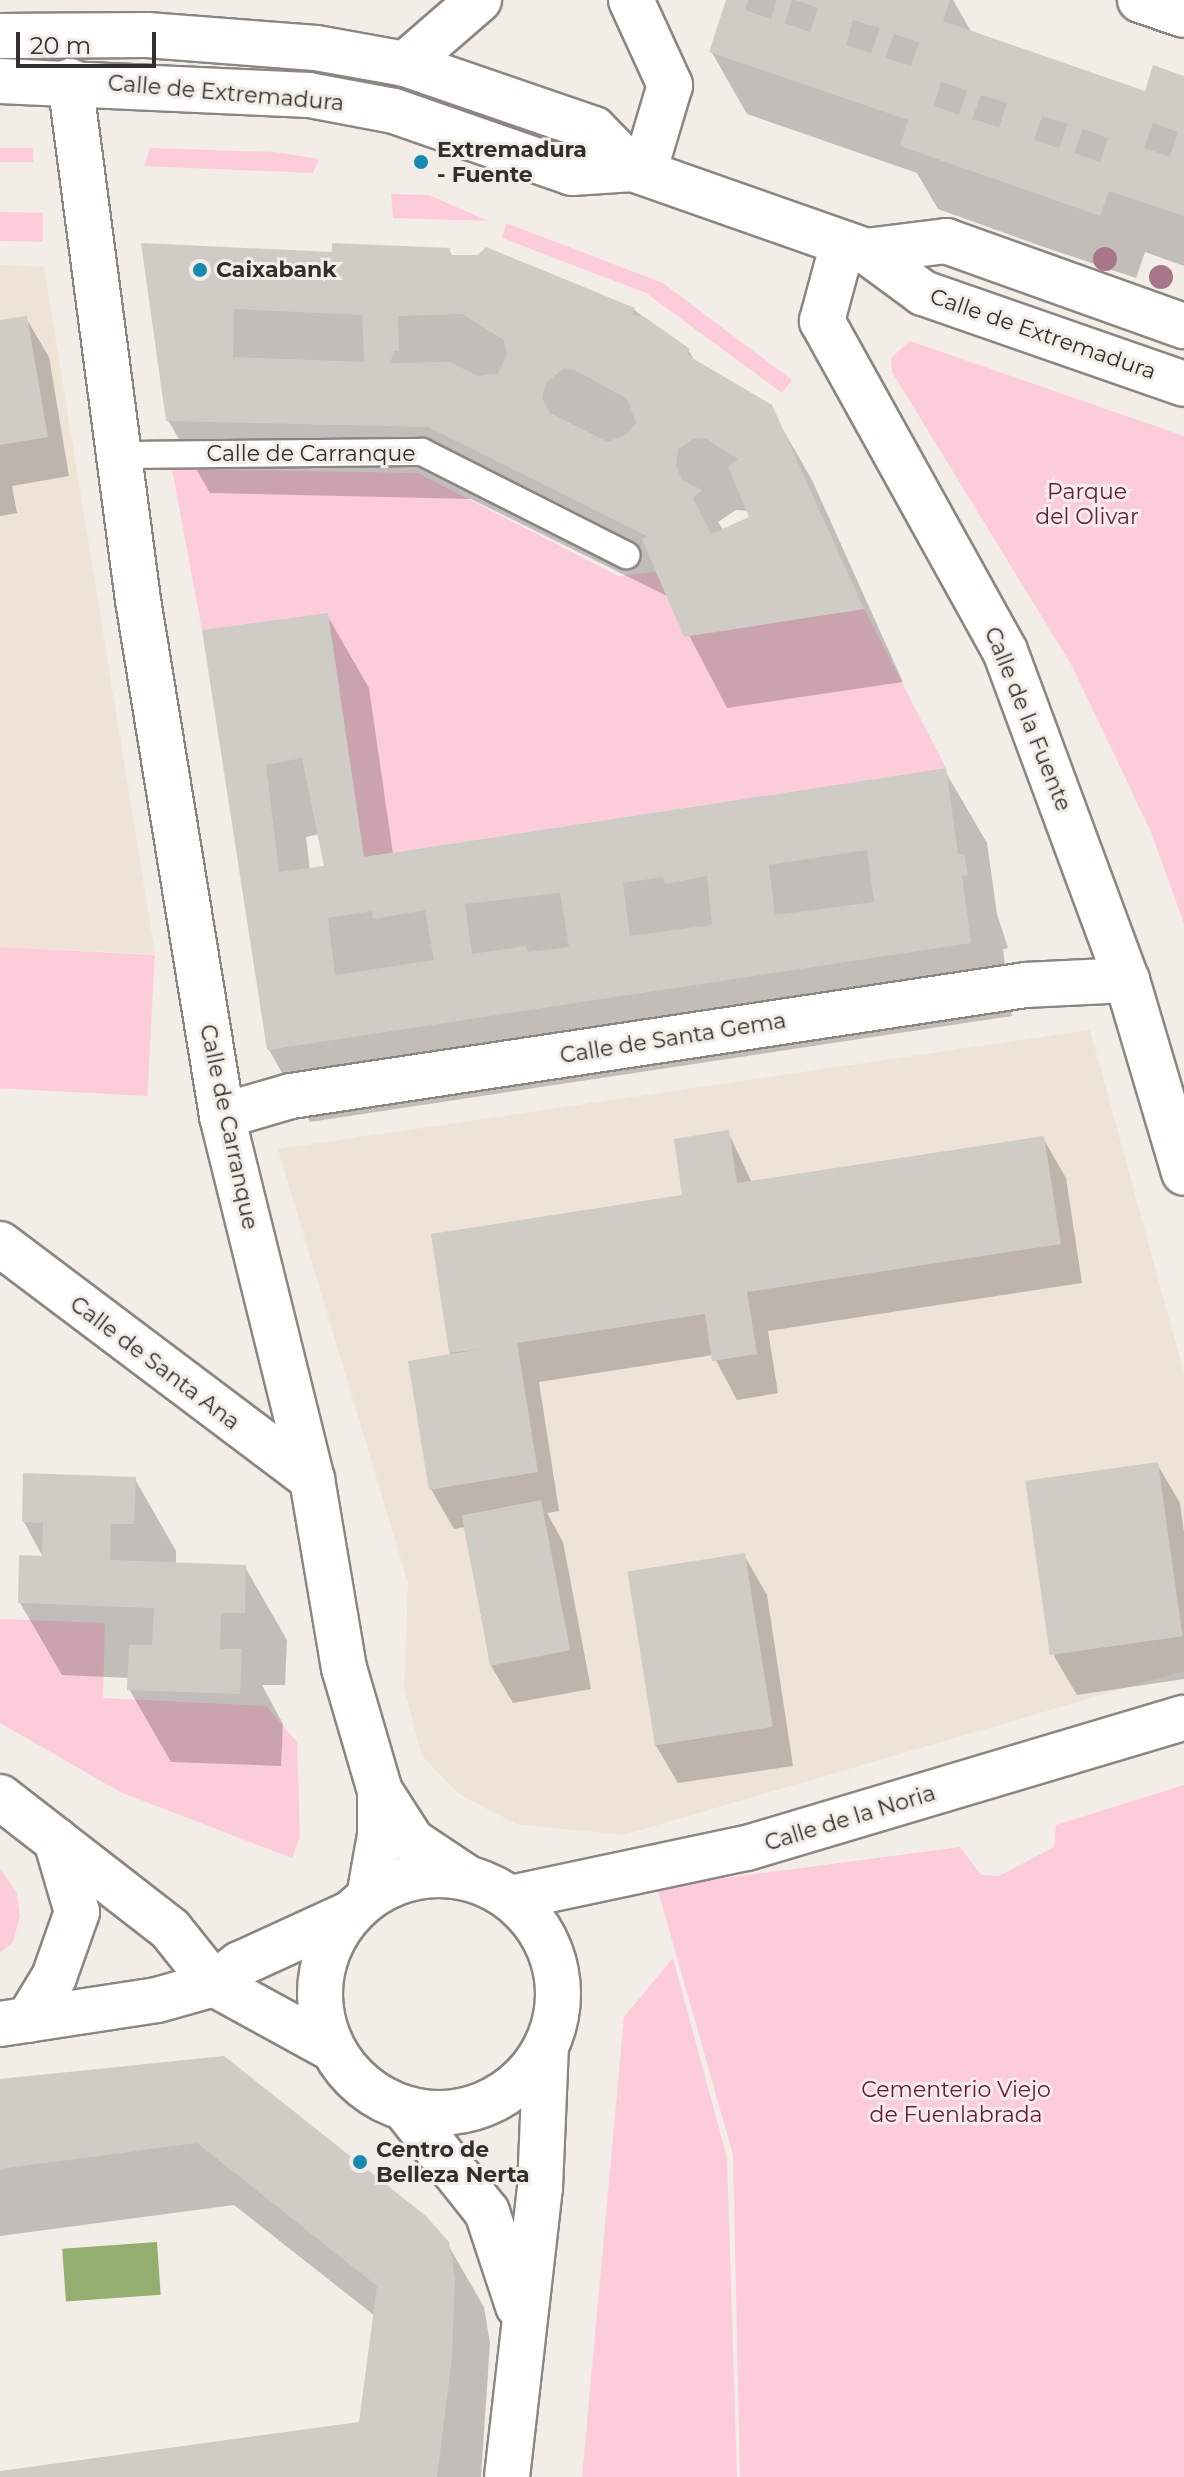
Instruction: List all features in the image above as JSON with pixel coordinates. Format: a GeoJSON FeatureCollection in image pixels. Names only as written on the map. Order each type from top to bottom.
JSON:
{"type":"FeatureCollection","features":[{"type":"Feature","properties":{"kind":"street"},"geometry":{"type":"LineString","coordinates":[[631,0],[670,85],[638,170]]}},
{"type":"Feature","properties":{"kind":"street"},"geometry":{"type":"LineString","coordinates":[[405,64],[472,2]]}},
{"type":"Feature","properties":{"kind":"street","name":"Calle de Extremadura"},"geometry":{"type":"LineString","coordinates":[[0,36],[147,35],[316,48],[405,64],[594,129],[638,170]]}},
{"type":"Feature","properties":{"kind":"street","name":"Calle de Extremadura"},"geometry":{"type":"LineString","coordinates":[[0,81],[70,81],[309,95],[394,111],[572,173],[638,170],[855,247],[923,293],[1184,384]]}},
{"type":"Feature","properties":{"kind":"street","name":"Calle de Carranque"},"geometry":{"type":"LineString","coordinates":[[70,81],[117,455],[222,1116],[312,1479],[344,1668],[380,1791],[412,1841],[466,1877]]}},
{"type":"Feature","properties":{"kind":"street","name":"Calle de Extremadura"},"geometry":{"type":"LineString","coordinates":[[855,247],[946,241],[1184,326]]}},
{"type":"Feature","properties":{"kind":"street","name":"Calle de la Fuente"},"geometry":{"type":"LineString","coordinates":[[855,247],[822,321],[1005,651],[1127,980],[1184,1173]]}},
{"type":"Feature","properties":{"kind":"street","name":"Calle de Santa Gema"},"geometry":{"type":"LineString","coordinates":[[222,1116],[291,1096],[1026,985],[1127,980]]}},
{"type":"Feature","properties":{"kind":"street","name":"Calle de Santa Ana"},"geometry":{"type":"LineString","coordinates":[[0,1244],[312,1479]]}},
{"type":"Feature","properties":{"kind":"street","name":"Calle de la Noria"},"geometry":{"type":"LineString","coordinates":[[511,1898],[747,1848],[1184,1718]]}},
{"type":"Feature","properties":{"kind":"street","name":"Calle de Carranque"},"geometry":{"type":"LineString","coordinates":[[359,1906],[380,1835],[380,1791]]}},
{"type":"Feature","properties":{"kind":"street"},"geometry":{"type":"LineString","coordinates":[[0,1797],[170,1929],[214,1984],[331,2048],[362,2086],[405,2109],[438,2113],[481,2104],[528,2074],[546,2047]]}},
{"type":"Feature","properties":{"kind":"street"},"geometry":{"type":"LineString","coordinates":[[14,2022],[54,1977],[77,1912],[56,1840]]}},
{"type":"Feature","properties":{"kind":"street"},"geometry":{"type":"LineString","coordinates":[[14,2022],[157,2000],[214,1984],[240,1964],[415,1877],[466,1877],[511,1898],[548,1945],[557,1980],[556,2016],[546,2047],[540,2188],[522,2320],[507,2477]]}},
{"type":"Feature","properties":{"kind":"street"},"geometry":{"type":"LineString","coordinates":[[331,2048],[319,2002],[325,1955],[359,1906]]}},
{"type":"Feature","properties":{"kind":"street"},"geometry":{"type":"LineString","coordinates":[[405,2109],[487,2212],[522,2320]]}},
{"type":"Feature","properties":{"kind":"lane","name":"Calle de Carranque"},"geometry":{"type":"LineString","coordinates":[[117,455],[422,452],[626,555]]}},
{"type":"Feature","properties":{"kind":"shaded area"},"geometry":{"type":"Polygon","coordinates":[[[0,265],[44,267],[155,954],[0,947],[0,265]]]}},
{"type":"Feature","properties":{"kind":"shaded area"},"geometry":{"type":"Polygon","coordinates":[[[1090,1030],[1184,1373],[1184,1671],[623,1835],[516,1824],[459,1794],[422,1756],[404,1688],[408,1583],[278,1149],[1090,1030]]]}},
{"type":"Feature","properties":{"kind":"shaded area"},"geometry":{"type":"Polygon","coordinates":[[[157,2242],[161,2295],[66,2301],[62,2249],[157,2242]]]}},
{"type":"Feature","properties":{"kind":"green space"},"geometry":{"type":"Polygon","coordinates":[[[0,148],[33,148],[33,162],[0,162],[0,148]]]}},
{"type":"Feature","properties":{"kind":"green space"},"geometry":{"type":"Polygon","coordinates":[[[150,148],[275,152],[319,159],[313,173],[144,166],[150,148]]]}},
{"type":"Feature","properties":{"kind":"green space"},"geometry":{"type":"Polygon","coordinates":[[[391,194],[429,195],[488,221],[393,218],[391,194]]]}},
{"type":"Feature","properties":{"kind":"green space"},"geometry":{"type":"Polygon","coordinates":[[[0,212],[43,213],[42,242],[0,241],[0,212]]]}},
{"type":"Feature","properties":{"kind":"green space"},"geometry":{"type":"Polygon","coordinates":[[[506,223],[663,283],[792,380],[782,393],[646,293],[502,238],[506,223]]]}},
{"type":"Feature","properties":{"kind":"green space","name":"Parque del Olivar"},"geometry":{"type":"Polygon","coordinates":[[[910,341],[1184,436],[1184,924],[1151,832],[1072,666],[892,372],[891,358],[910,341]]]}},
{"type":"Feature","properties":{"kind":"green space"},"geometry":{"type":"Polygon","coordinates":[[[172,469],[418,473],[618,576],[656,572],[684,636],[864,609],[946,768],[364,857],[328,614],[202,630],[172,469]]]}},
{"type":"Feature","properties":{"kind":"green space"},"geometry":{"type":"Polygon","coordinates":[[[0,947],[155,955],[147,1096],[0,1088],[0,947]]]}},
{"type":"Feature","properties":{"kind":"green space"},"geometry":{"type":"Polygon","coordinates":[[[0,1619],[105,1623],[103,1698],[266,1706],[297,1742],[300,1837],[292,1858],[120,1792],[0,1723],[0,1619]]]}},
{"type":"Feature","properties":{"kind":"green space","name":"Cementerio Viejo de Fuenlabrada"},"geometry":{"type":"Polygon","coordinates":[[[1184,1785],[1184,2477],[740,2477],[733,2155],[657,1887],[960,1847],[981,1875],[999,1876],[1054,1847],[1056,1825],[1184,1785]]]}},
{"type":"Feature","properties":{"kind":"green space"},"geometry":{"type":"Polygon","coordinates":[[[0,1868],[17,1894],[20,1916],[13,1942],[0,1953],[0,1868]]]}},
{"type":"Feature","properties":{"kind":"green space"},"geometry":{"type":"Polygon","coordinates":[[[673,1958],[727,2158],[737,2477],[582,2477],[624,2017],[673,1958]]]}},
{"type":"Feature","properties":{"kind":"building"},"geometry":{"type":"Polygon","coordinates":[[[726,0],[748,0],[745,10],[771,19],[777,0],[792,0],[785,23],[810,32],[818,8],[796,0],[950,0],[943,21],[1145,91],[1153,65],[1184,76],[1184,216],[1109,191],[1100,216],[900,146],[908,120],[709,52],[726,0]],[[853,20],[846,45],[871,53],[880,28],[853,20]],[[894,34],[885,58],[911,66],[919,42],[894,34]],[[941,82],[934,106],[959,115],[967,90],[941,82]],[[981,95],[972,119],[999,127],[1007,103],[981,95]],[[1042,116],[1034,140],[1059,148],[1068,124],[1042,116]],[[1153,123],[1144,148],[1170,157],[1178,132],[1153,123]],[[1083,129],[1074,153],[1100,162],[1108,138],[1083,129]]]}},
{"type":"Feature","properties":{"kind":"building"},"geometry":{"type":"Polygon","coordinates":[[[141,243],[332,252],[332,243],[450,248],[450,255],[478,255],[486,247],[635,308],[632,315],[643,316],[690,349],[687,354],[694,359],[772,405],[864,609],[684,637],[642,539],[647,536],[428,427],[166,421],[141,243]],[[234,309],[233,357],[364,362],[362,315],[234,309]],[[462,314],[398,316],[399,351],[394,351],[390,363],[449,362],[478,376],[498,373],[507,354],[504,340],[462,314]],[[563,369],[546,383],[542,398],[550,413],[607,442],[626,435],[636,422],[627,399],[575,370],[563,369]],[[694,438],[678,449],[676,466],[682,480],[702,490],[693,498],[711,534],[749,517],[728,467],[738,459],[707,439],[694,438]]]}},
{"type":"Feature","properties":{"kind":"building"},"geometry":{"type":"Polygon","coordinates":[[[27,316],[48,437],[0,445],[0,320],[27,316]]]}},
{"type":"Feature","properties":{"kind":"building"},"geometry":{"type":"Polygon","coordinates":[[[328,613],[364,857],[946,768],[958,854],[964,854],[968,875],[962,876],[971,943],[267,1050],[202,630],[328,613]],[[302,758],[266,765],[279,872],[324,866],[302,758]],[[867,850],[769,865],[775,915],[874,902],[867,850]],[[707,876],[665,884],[663,877],[623,883],[630,936],[712,925],[707,876]],[[560,893],[465,904],[472,954],[526,946],[528,952],[569,947],[560,893]],[[425,910],[373,919],[372,911],[328,918],[335,975],[434,960],[425,910]]]}},
{"type":"Feature","properties":{"kind":"building"},"geometry":{"type":"Polygon","coordinates":[[[729,1130],[737,1183],[1044,1136],[1061,1244],[747,1292],[757,1354],[712,1361],[705,1314],[517,1343],[538,1472],[429,1490],[408,1361],[482,1349],[449,1353],[431,1234],[682,1195],[674,1139],[729,1130]]]}},
{"type":"Feature","properties":{"kind":"building"},"geometry":{"type":"Polygon","coordinates":[[[1158,1462],[1182,1636],[1050,1655],[1025,1481],[1158,1462]]]}},
{"type":"Feature","properties":{"kind":"building"},"geometry":{"type":"Polygon","coordinates":[[[23,1473],[136,1477],[134,1524],[111,1524],[110,1560],[246,1565],[245,1613],[221,1613],[220,1649],[242,1649],[240,1694],[127,1690],[129,1645],[152,1645],[154,1608],[18,1603],[19,1555],[42,1556],[43,1523],[22,1522],[23,1473]]]}},
{"type":"Feature","properties":{"kind":"building"},"geometry":{"type":"Polygon","coordinates":[[[541,1500],[570,1650],[491,1666],[461,1515],[541,1500]]]}},
{"type":"Feature","properties":{"kind":"building"},"geometry":{"type":"Polygon","coordinates":[[[745,1553],[773,1727],[655,1745],[627,1572],[745,1553]]]}},
{"type":"Feature","properties":{"kind":"building"},"geometry":{"type":"Polygon","coordinates":[[[224,2056],[426,2216],[449,2242],[455,2279],[452,2358],[437,2477],[0,2477],[0,2471],[359,2422],[377,2286],[197,2143],[0,2169],[0,2079],[224,2056]]]}},
{"type":"Feature","properties":{"kind":"place","name":"Extremadura - Fuente"},"geometry":{"type":"Point","coordinates":[421,162]}},
{"type":"Feature","properties":{"kind":"place","name":"Caixabank"},"geometry":{"type":"Point","coordinates":[200,270]}},
{"type":"Feature","properties":{"kind":"place","name":"Centro de Belleza Nerta"},"geometry":{"type":"Point","coordinates":[360,2162]}}]}
